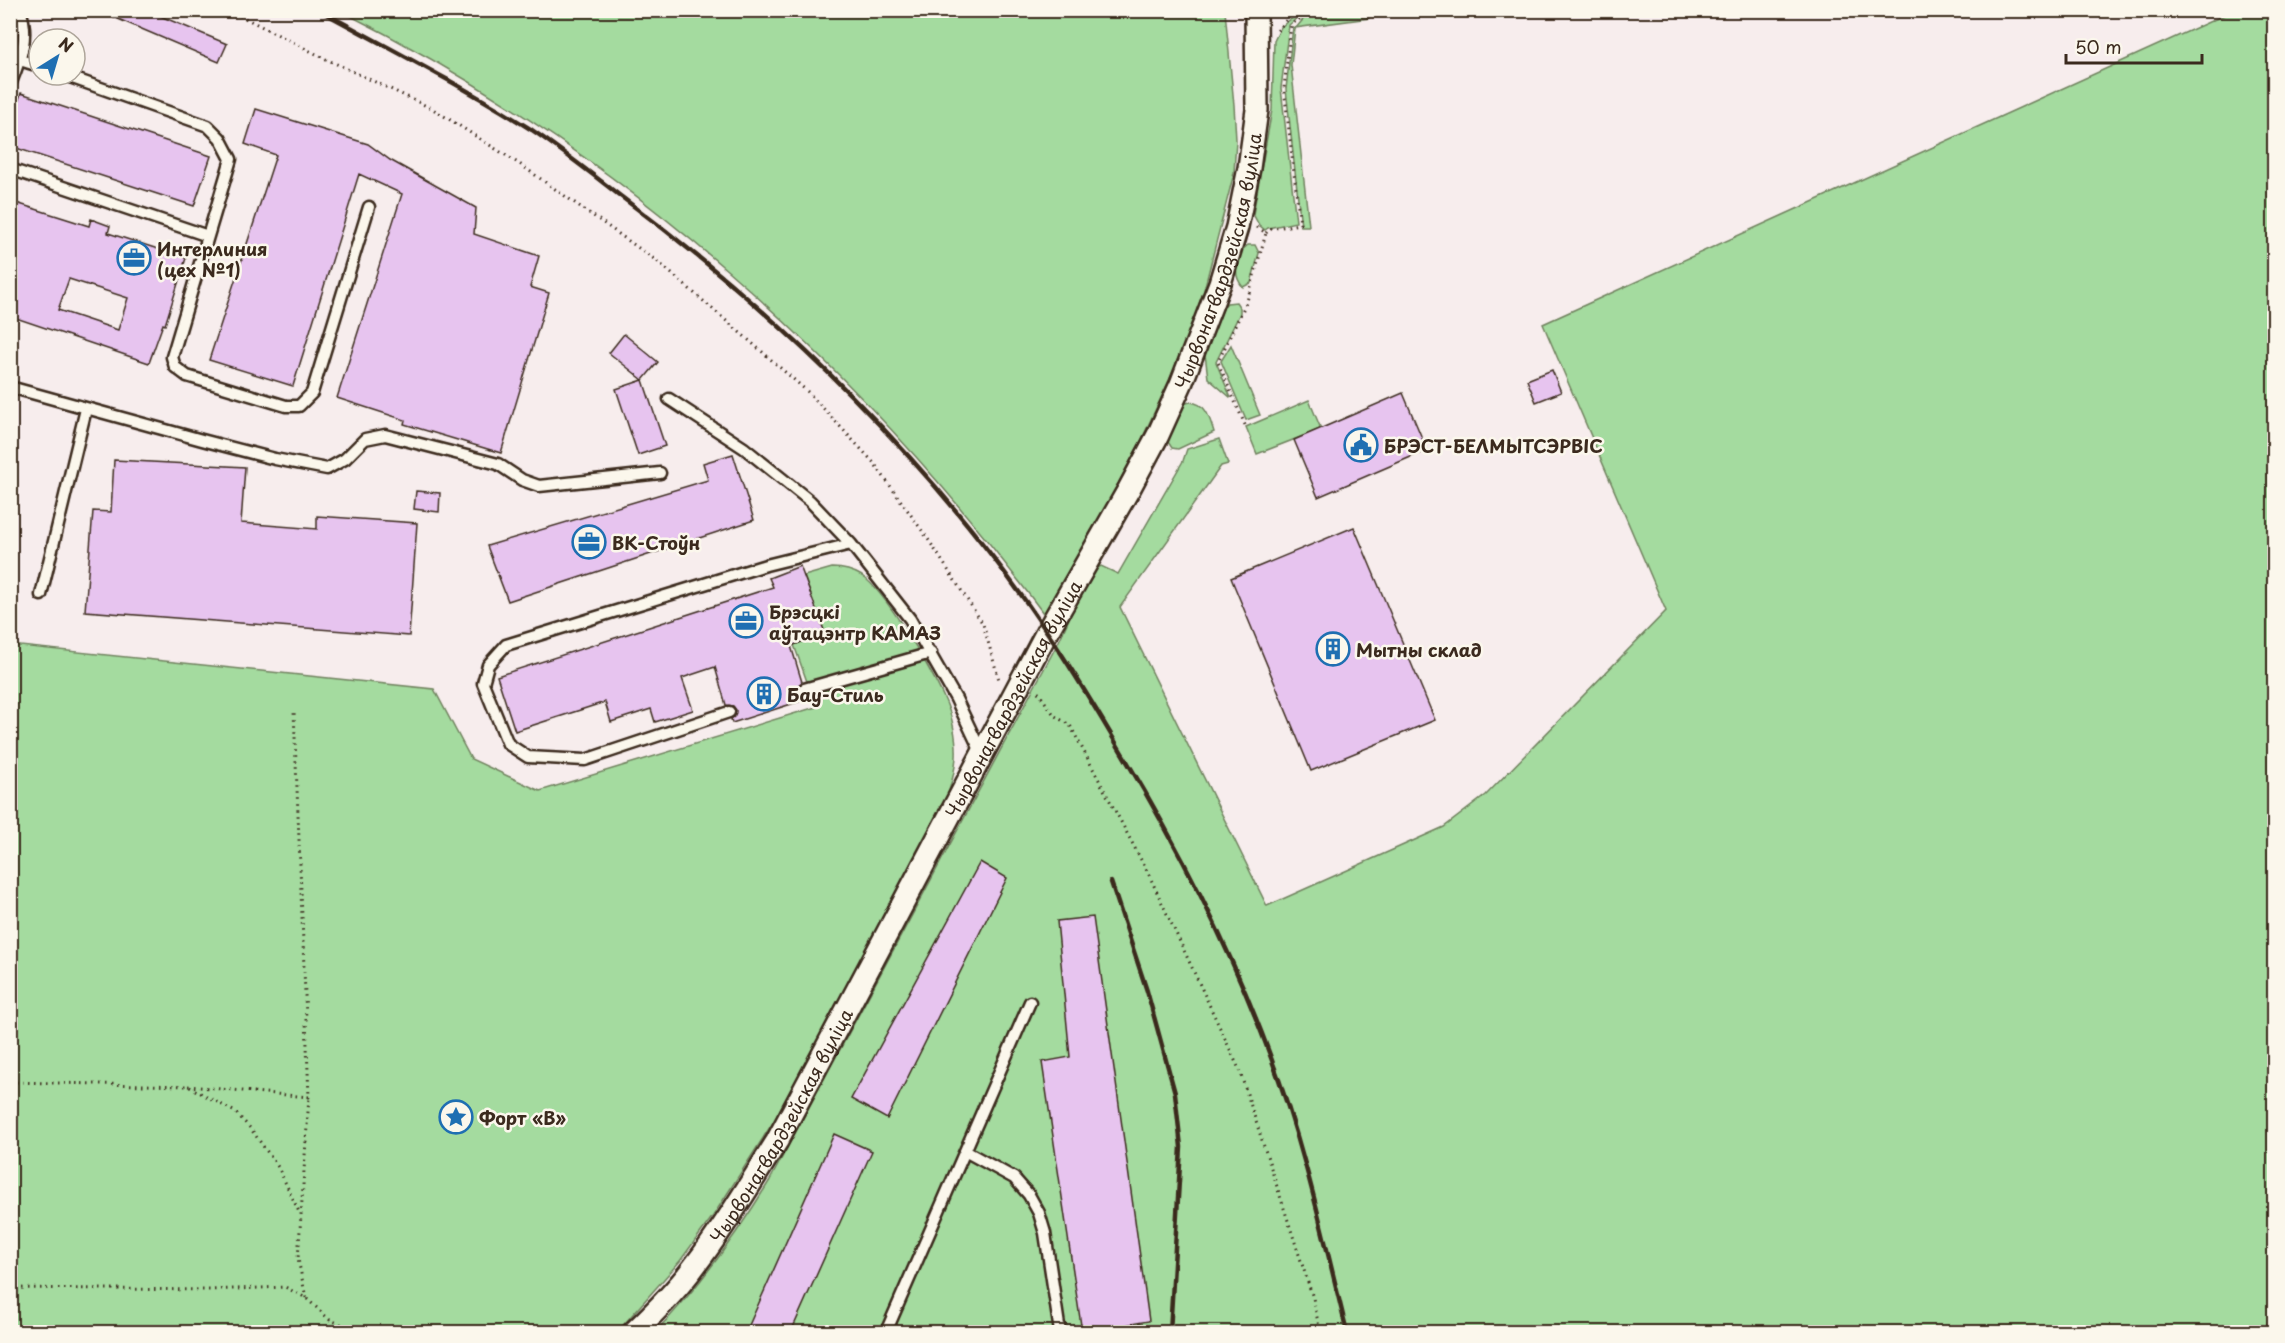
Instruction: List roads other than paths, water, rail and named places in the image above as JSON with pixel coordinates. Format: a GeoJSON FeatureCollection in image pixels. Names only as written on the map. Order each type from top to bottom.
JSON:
{"type":"FeatureCollection","features":[{"type":"Feature","properties":{"kind":"street","name":"Чырвонагвардзейская вуліца"},"geometry":{"type":"LineString","coordinates":[[634,1332],[659,1308],[696,1265],[777,1141],[1025,673],[1158,435],[1181,384],[1220,283],[1237,227],[1249,168],[1257,110],[1256,10]]}},
{"type":"Feature","properties":{"kind":"lane"},"geometry":{"type":"LineString","coordinates":[[10,85],[25,43],[25,28],[20,10]]}},
{"type":"Feature","properties":{"kind":"lane"},"geometry":{"type":"LineString","coordinates":[[20,60],[27,62]]}},
{"type":"Feature","properties":{"kind":"lane"},"geometry":{"type":"LineString","coordinates":[[87,83],[208,126],[220,138],[231,159],[172,357],[175,367],[188,376],[286,406],[299,405],[312,393],[369,207]]}},
{"type":"Feature","properties":{"kind":"lane"},"geometry":{"type":"LineString","coordinates":[[10,170],[208,236]]}},
{"type":"Feature","properties":{"kind":"lane"},"geometry":{"type":"LineString","coordinates":[[10,387],[275,459],[327,469],[345,459],[364,439],[385,435],[498,464],[522,480],[539,486],[660,472]]}},
{"type":"Feature","properties":{"kind":"lane"},"geometry":{"type":"LineString","coordinates":[[669,399],[744,448],[810,501],[851,544],[910,619],[956,699],[982,754]]}},
{"type":"Feature","properties":{"kind":"lane"},"geometry":{"type":"LineString","coordinates":[[41,595],[86,409]]}},
{"type":"Feature","properties":{"kind":"lane"},"geometry":{"type":"LineString","coordinates":[[729,712],[585,760],[528,757],[508,744],[483,683],[488,665],[506,645],[766,565],[851,544]]}},
{"type":"Feature","properties":{"kind":"lane"},"geometry":{"type":"LineString","coordinates":[[804,689],[931,653]]}},
{"type":"Feature","properties":{"kind":"lane"},"geometry":{"type":"LineString","coordinates":[[886,1332],[1030,1002]]}},
{"type":"Feature","properties":{"kind":"lane"},"geometry":{"type":"LineString","coordinates":[[965,1151],[1014,1178],[1029,1195],[1039,1213],[1045,1233],[1060,1332]]}},
{"type":"Feature","properties":{"kind":"railway"},"geometry":{"type":"LineString","coordinates":[[319,10],[453,83],[532,130],[683,244],[798,344],[853,397],[906,453],[1003,571],[1057,647],[1125,758],[1186,867],[1239,978],[1270,1055],[1293,1123],[1313,1192],[1347,1332]]}},
{"type":"Feature","properties":{"kind":"railway"},"geometry":{"type":"LineString","coordinates":[[1111,882],[1147,991],[1175,1093],[1181,1147],[1170,1332]]}},
{"type":"Feature","properties":{"kind":"place","name":"Интерлиния (цех №1)"},"geometry":{"type":"Point","coordinates":[134,258]}},
{"type":"Feature","properties":{"kind":"place","name":"БРЭСТ-БЕЛМЫТСЭРВІС"},"geometry":{"type":"Point","coordinates":[1361,445]}},
{"type":"Feature","properties":{"kind":"place","name":"ВК-Стоўн"},"geometry":{"type":"Point","coordinates":[589,542]}},
{"type":"Feature","properties":{"kind":"place","name":"Брэсцкі аўтацэнтр КАМАЗ"},"geometry":{"type":"Point","coordinates":[746,621]}},
{"type":"Feature","properties":{"kind":"place","name":"Мытны склад"},"geometry":{"type":"Point","coordinates":[1333,649]}},
{"type":"Feature","properties":{"kind":"place","name":"Бау-Стиль"},"geometry":{"type":"Point","coordinates":[764,694]}},
{"type":"Feature","properties":{"kind":"place","name":"Форт «В»"},"geometry":{"type":"Point","coordinates":[456,1117]}}]}
